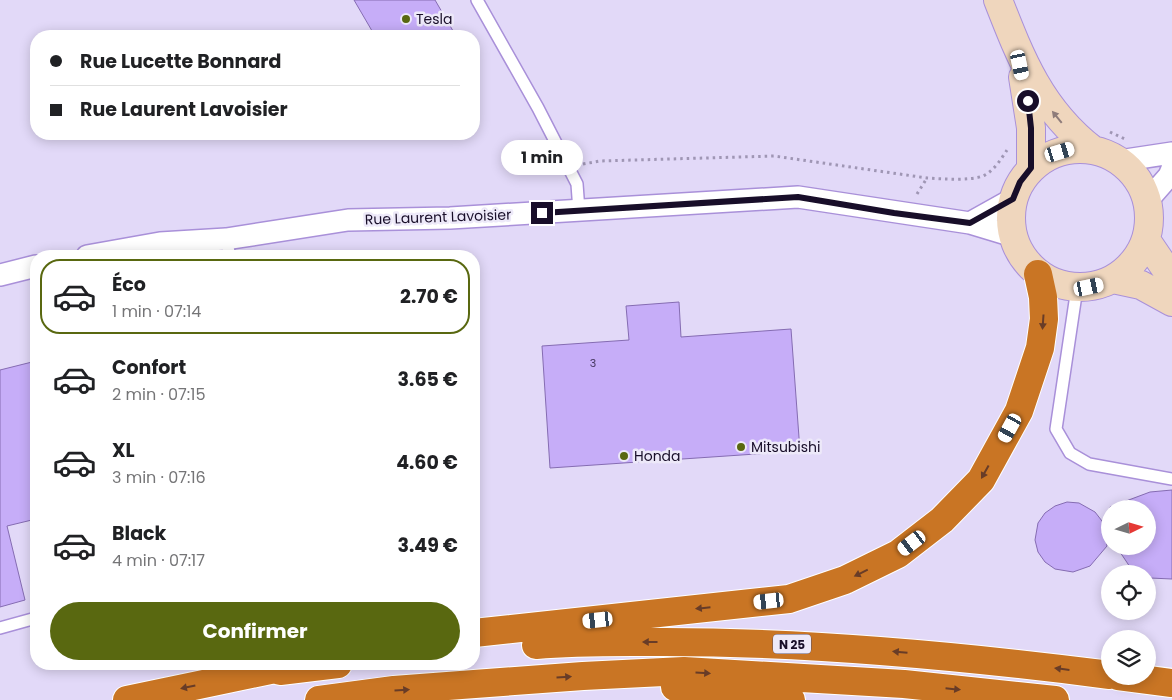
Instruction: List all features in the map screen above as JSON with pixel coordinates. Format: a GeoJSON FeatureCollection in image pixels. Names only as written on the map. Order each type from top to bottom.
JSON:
{"type":"FeatureCollection","features":[{"type":"Feature","properties":{"kind":"highway"},"geometry":{"type":"LineString","coordinates":[[480,632],[789,599],[845,580],[898,554],[942,520],[981,480],[1019,411],[1042,338],[1044,319],[1043,297],[1038,274]]}},
{"type":"Feature","properties":{"kind":"highway","name":"N 25"},"geometry":{"type":"LineString","coordinates":[[480,649],[572,642],[753,642],[981,659],[1101,674]]}},
{"type":"Feature","properties":{"kind":"highway"},"geometry":{"type":"LineString","coordinates":[[127,700],[267,670]]}},
{"type":"Feature","properties":{"kind":"highway"},"geometry":{"type":"LineString","coordinates":[[235,676],[286,670]]}},
{"type":"Feature","properties":{"kind":"highway"},"geometry":{"type":"LineString","coordinates":[[319,700],[394,690],[583,676],[694,672],[904,684],[1055,700]]}},
{"type":"Feature","properties":{"kind":"highway"},"geometry":{"type":"LineString","coordinates":[[620,676],[689,690],[791,700]]}},
{"type":"Feature","properties":{"kind":"highway"},"geometry":{"type":"LineString","coordinates":[[1156,681],[1172,683]]}},
{"type":"Feature","properties":{"kind":"street"},"geometry":{"type":"LineString","coordinates":[[998,0],[1016,46],[1043,99],[1070,133],[1092,150],[1119,161],[1132,172],[1141,185],[1147,201],[1149,220],[1146,240],[1133,263],[1113,279],[1102,284],[1077,288],[1063,286],[1038,274],[1018,250],[1013,236],[1010,217],[1013,199],[1020,182],[1031,168],[1049,156],[1070,149],[1092,150]]}},
{"type":"Feature","properties":{"kind":"street"},"geometry":{"type":"LineString","coordinates":[[1016,46],[1028,101],[1031,128],[1031,168]]}},
{"type":"Feature","properties":{"kind":"street"},"geometry":{"type":"LineString","coordinates":[[1119,161],[1172,153]]}},
{"type":"Feature","properties":{"kind":"street"},"geometry":{"type":"LineString","coordinates":[[1147,201],[1169,176],[1172,168]]}},
{"type":"Feature","properties":{"kind":"street","name":"Rue Laurent Lavoisier"},"geometry":{"type":"LineString","coordinates":[[120,250],[160,243],[228,248],[348,220],[450,218],[798,197],[970,223],[1013,236]]}},
{"type":"Feature","properties":{"kind":"street"},"geometry":{"type":"LineString","coordinates":[[970,223],[1013,199]]}},
{"type":"Feature","properties":{"kind":"street"},"geometry":{"type":"LineString","coordinates":[[1146,240],[1172,278]]}},
{"type":"Feature","properties":{"kind":"street"},"geometry":{"type":"LineString","coordinates":[[0,274],[30,267]]}},
{"type":"Feature","properties":{"kind":"street"},"geometry":{"type":"LineString","coordinates":[[1113,279],[1141,285],[1172,302]]}},
{"type":"Feature","properties":{"kind":"lane"},"geometry":{"type":"LineString","coordinates":[[477,0],[577,184],[579,210]]}},
{"type":"Feature","properties":{"kind":"lane"},"geometry":{"type":"LineString","coordinates":[[1077,288],[1056,429],[1070,453],[1088,464],[1172,479]]}},
{"type":"Feature","properties":{"kind":"lane"},"geometry":{"type":"LineString","coordinates":[[0,628],[30,620]]}},
{"type":"Feature","properties":{"kind":"path"},"geometry":{"type":"LineString","coordinates":[[568,166],[600,161],[774,156],[927,178],[948,179],[984,176],[1000,161],[1009,146],[1031,128]]}},
{"type":"Feature","properties":{"kind":"building","name":"Tesla"},"geometry":{"type":"Polygon","coordinates":[[[354,0],[435,0],[452,30],[372,30],[354,0]]]}},
{"type":"Feature","properties":{"kind":"building"},"geometry":{"type":"Polygon","coordinates":[[[679,302],[681,337],[791,329],[800,451],[550,468],[542,346],[629,340],[626,306],[679,302]]]}},
{"type":"Feature","properties":{"kind":"building"},"geometry":{"type":"Polygon","coordinates":[[[30,362],[30,520],[7,526],[25,600],[0,607],[0,370],[30,362]]]}},
{"type":"Feature","properties":{"kind":"building"},"geometry":{"type":"Polygon","coordinates":[[[1172,490],[1172,579],[1156,578],[1156,565],[1129,565],[1122,555],[1156,555],[1156,500],[1129,500],[1150,492],[1172,490]]]}},
{"type":"Feature","properties":{"kind":"building"},"geometry":{"type":"Polygon","coordinates":[[[1067,502],[1079,503],[1095,512],[1101,520],[1101,553],[1090,566],[1073,572],[1055,569],[1045,562],[1038,552],[1035,540],[1038,523],[1045,513],[1055,506],[1067,502]]]}},
{"type":"Feature","properties":{"kind":"place","name":"Tesla"},"geometry":{"type":"Point","coordinates":[406,19]}},
{"type":"Feature","properties":{"kind":"place","name":"Mitsubishi"},"geometry":{"type":"Point","coordinates":[741,447]}},
{"type":"Feature","properties":{"kind":"place","name":"Honda"},"geometry":{"type":"Point","coordinates":[624,456]}},
{"type":"Feature","properties":{"kind":"route"},"geometry":{"type":"LineString","coordinates":[[542,213],[798,197],[970,223],[1013,199],[1020,182],[1031,168],[1031,128],[1028,101]]}}]}
